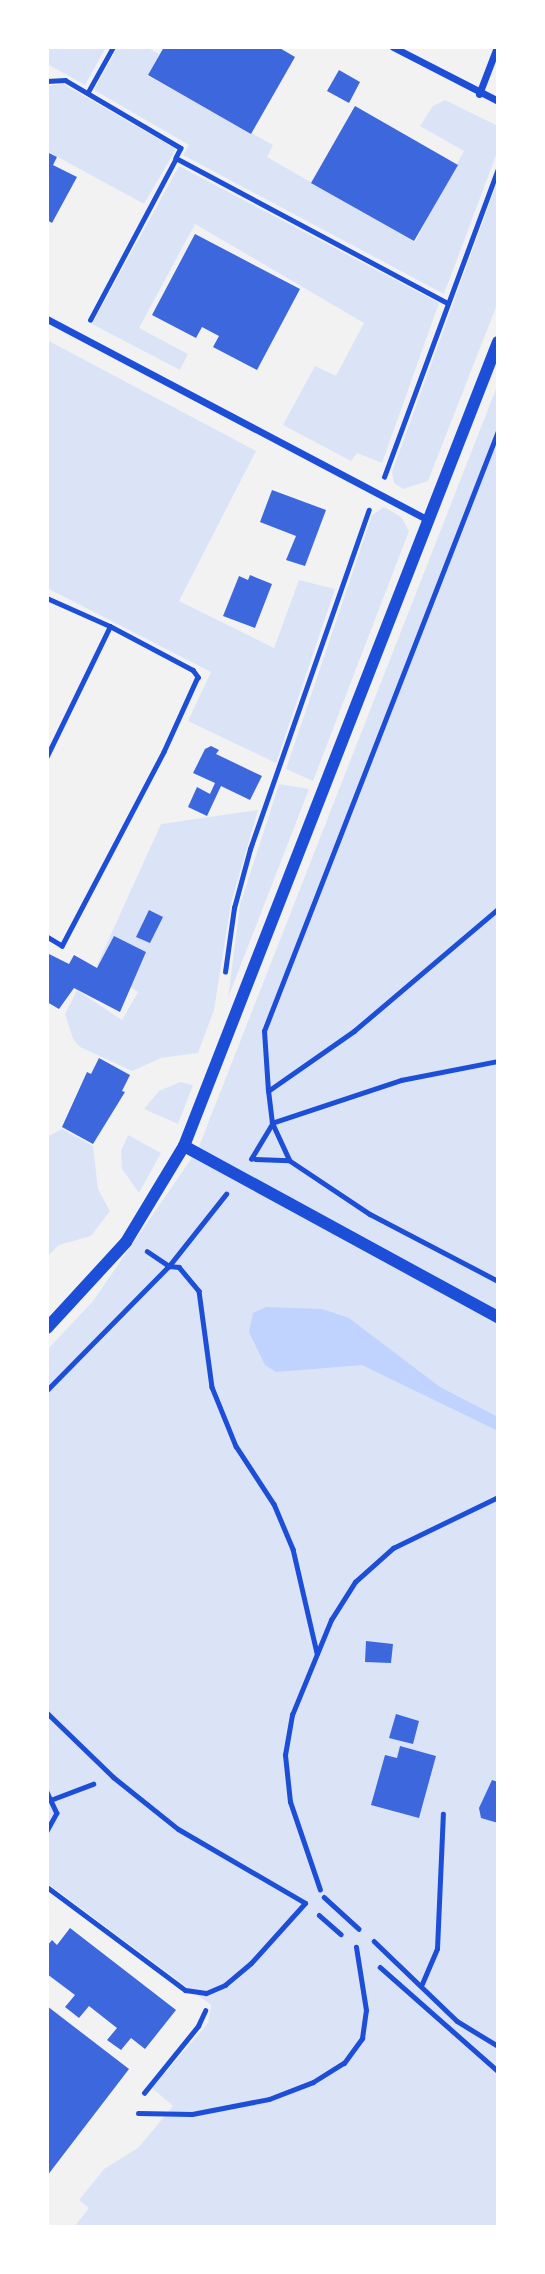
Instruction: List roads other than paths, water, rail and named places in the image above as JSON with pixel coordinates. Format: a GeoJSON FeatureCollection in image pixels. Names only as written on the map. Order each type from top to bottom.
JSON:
{"type":"FeatureCollection","features":[{"type":"Feature","properties":{"kind":"street"},"geometry":{"type":"LineString","coordinates":[[393,47],[498,101]]}},
{"type":"Feature","properties":{"kind":"street"},"geometry":{"type":"LineString","coordinates":[[479,93],[497,47]]}},
{"type":"Feature","properties":{"kind":"street"},"geometry":{"type":"LineString","coordinates":[[47,319],[429,520]]}},
{"type":"Feature","properties":{"kind":"street"},"geometry":{"type":"LineString","coordinates":[[47,1328],[126,1242],[184,1146],[498,342]]}},
{"type":"Feature","properties":{"kind":"street"},"geometry":{"type":"LineString","coordinates":[[184,1146],[498,1317]]}},
{"type":"Feature","properties":{"kind":"lane"},"geometry":{"type":"LineString","coordinates":[[47,1713],[113,1777],[178,1829],[305,1903],[251,1963],[225,1985],[206,1993],[185,1990],[47,1887]]}},
{"type":"Feature","properties":{"kind":"lane"},"geometry":{"type":"LineString","coordinates":[[138,2113],[192,2114],[269,2099],[313,2082],[344,2063],[362,2038],[366,2010],[356,1947]]}},
{"type":"Feature","properties":{"kind":"water"},"geometry":{"type":"Polygon","coordinates":[[[266,1307],[322,1309],[349,1318],[440,1387],[498,1417],[498,1431],[362,1365],[276,1372],[265,1365],[249,1332],[253,1313],[266,1307]]]}}]}
